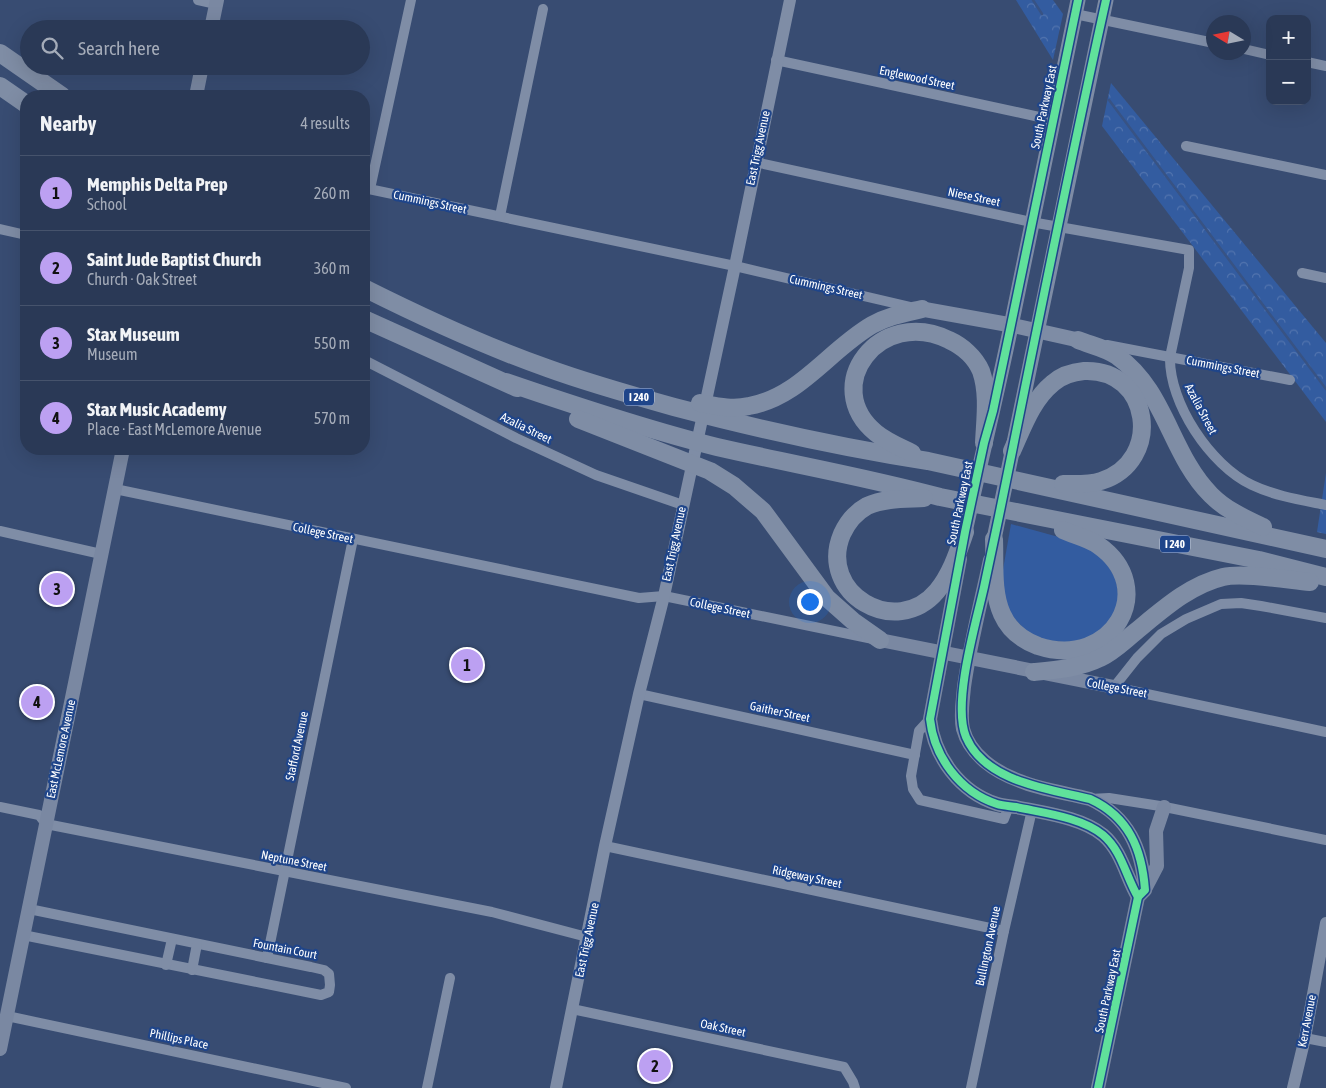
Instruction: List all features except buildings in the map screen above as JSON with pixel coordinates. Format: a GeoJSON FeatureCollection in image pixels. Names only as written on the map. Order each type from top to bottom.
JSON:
{"type":"FeatureCollection","features":[{"type":"Feature","properties":{"kind":"highway"},"geometry":{"type":"LineString","coordinates":[[0,53],[20,67]]}},
{"type":"Feature","properties":{"kind":"highway"},"geometry":{"type":"LineString","coordinates":[[32,75],[53,90]]}},
{"type":"Feature","properties":{"kind":"highway"},"geometry":{"type":"LineString","coordinates":[[0,86],[20,100]]}},
{"type":"Feature","properties":{"kind":"highway","name":"I 240"},"geometry":{"type":"LineString","coordinates":[[370,291],[424,318],[505,352],[549,369],[650,400],[772,432],[928,461],[1326,549]]}},
{"type":"Feature","properties":{"kind":"highway"},"geometry":{"type":"LineString","coordinates":[[650,400],[688,401],[736,408],[758,404],[779,396],[797,385],[871,326],[902,313],[922,309]]}},
{"type":"Feature","properties":{"kind":"highway","name":"I 240"},"geometry":{"type":"LineString","coordinates":[[370,322],[506,382],[614,419],[667,434],[1023,515],[1259,560],[1326,578]]}},
{"type":"Feature","properties":{"kind":"highway"},"geometry":{"type":"LineString","coordinates":[[928,461],[893,444],[874,432],[864,421],[857,407],[855,390],[859,366],[868,351],[890,336],[909,332],[935,334],[954,342],[969,354],[980,371],[986,398],[984,443]]}},
{"type":"Feature","properties":{"kind":"highway"},"geometry":{"type":"LineString","coordinates":[[1078,340],[1115,355],[1140,378],[1163,412],[1184,457],[1210,494],[1234,513],[1293,541]]}},
{"type":"Feature","properties":{"kind":"highway"},"geometry":{"type":"LineString","coordinates":[[1012,451],[1037,399],[1054,381],[1066,375],[1079,371],[1090,371],[1107,375],[1118,380],[1136,400],[1142,419],[1142,438],[1136,453],[1128,465],[1121,471],[1099,482],[1029,484]]}},
{"type":"Feature","properties":{"kind":"highway"},"geometry":{"type":"LineString","coordinates":[[506,382],[573,417],[710,471],[734,486],[764,511],[827,598],[852,621],[880,640]]}},
{"type":"Feature","properties":{"kind":"highway"},"geometry":{"type":"LineString","coordinates":[[940,497],[884,501],[867,506],[853,518],[844,530],[837,553],[840,572],[846,586],[857,599],[878,610],[897,612],[914,608],[933,596],[944,582],[965,532]]}},
{"type":"Feature","properties":{"kind":"highway"},"geometry":{"type":"LineString","coordinates":[[994,539],[997,599],[1002,615],[1011,629],[1031,644],[1058,650],[1081,649],[1104,639],[1115,627],[1124,607],[1126,591],[1115,563],[1104,550],[1092,542],[1023,515]]}},
{"type":"Feature","properties":{"kind":"highway"},"geometry":{"type":"LineString","coordinates":[[1034,672],[1071,667],[1100,659],[1197,586],[1224,577],[1240,576],[1326,584]]}},
{"type":"Feature","properties":{"kind":"main road","name":"South Parkway East"},"geometry":{"type":"LineString","coordinates":[[1098,1088],[1141,894],[1144,868],[1139,851],[1129,832],[1115,814],[1101,804],[1090,799],[1020,782],[979,757],[972,748],[963,726],[962,703],[968,658],[1106,0]]}},
{"type":"Feature","properties":{"kind":"main road"},"geometry":{"type":"LineString","coordinates":[[212,20],[216,2]]}},
{"type":"Feature","properties":{"kind":"main road","name":"South Parkway East"},"geometry":{"type":"LineString","coordinates":[[1077,7],[993,411],[984,443],[965,532],[930,719],[933,738],[946,766],[967,787],[998,805],[1032,810],[1085,824],[1103,835],[1126,867],[1130,884],[1141,894]]}},
{"type":"Feature","properties":{"kind":"main road"},"geometry":{"type":"LineString","coordinates":[[197,90],[200,75]]}},
{"type":"Feature","properties":{"kind":"main road","name":"Cummings Street"},"geometry":{"type":"LineString","coordinates":[[922,309],[1011,325],[1078,340]]}},
{"type":"Feature","properties":{"kind":"main road","name":"East McLemore Avenue"},"geometry":{"type":"LineString","coordinates":[[0,1050],[121,455]]}},
{"type":"Feature","properties":{"kind":"main road","name":"College Street"},"geometry":{"type":"LineString","coordinates":[[880,640],[1114,687]]}},
{"type":"Feature","properties":{"kind":"main road","name":"South Parkway East"},"geometry":{"type":"LineString","coordinates":[[1141,894],[1157,866],[1156,831],[1164,807]]}},
{"type":"Feature","properties":{"kind":"street"},"geometry":{"type":"LineString","coordinates":[[198,0],[216,2]]}},
{"type":"Feature","properties":{"kind":"street"},"geometry":{"type":"LineString","coordinates":[[370,176],[411,0]]}},
{"type":"Feature","properties":{"kind":"street","name":"East Trigg Avenue"},"geometry":{"type":"LineString","coordinates":[[556,1088],[639,694],[664,596],[735,266],[776,60],[790,0]]}},
{"type":"Feature","properties":{"kind":"street"},"geometry":{"type":"LineString","coordinates":[[1077,7],[1101,20],[1206,41]]}},
{"type":"Feature","properties":{"kind":"street"},"geometry":{"type":"LineString","coordinates":[[500,216],[543,9]]}},
{"type":"Feature","properties":{"kind":"street"},"geometry":{"type":"LineString","coordinates":[[1251,51],[1266,54]]}},
{"type":"Feature","properties":{"kind":"street","name":"Englewood Street"},"geometry":{"type":"LineString","coordinates":[[776,60],[1053,120]]}},
{"type":"Feature","properties":{"kind":"street"},"geometry":{"type":"LineString","coordinates":[[1311,63],[1326,66]]}},
{"type":"Feature","properties":{"kind":"street"},"geometry":{"type":"LineString","coordinates":[[1186,146],[1326,175]]}},
{"type":"Feature","properties":{"kind":"street","name":"Niese Street"},"geometry":{"type":"LineString","coordinates":[[755,162],[1031,222],[1189,250]]}},
{"type":"Feature","properties":{"kind":"street","name":"Cummings Street"},"geometry":{"type":"LineString","coordinates":[[370,190],[735,266],[922,309]]}},
{"type":"Feature","properties":{"kind":"street"},"geometry":{"type":"LineString","coordinates":[[0,229],[20,234]]}},
{"type":"Feature","properties":{"kind":"street","name":"Azalia Street"},"geometry":{"type":"LineString","coordinates":[[1189,250],[1189,268],[1170,357],[1170,371],[1186,414],[1197,433],[1226,468],[1251,485],[1276,495],[1326,505]]}},
{"type":"Feature","properties":{"kind":"street"},"geometry":{"type":"LineString","coordinates":[[1302,273],[1326,278]]}},
{"type":"Feature","properties":{"kind":"street","name":"Cummings Street"},"geometry":{"type":"LineString","coordinates":[[1078,340],[1290,380]]}},
{"type":"Feature","properties":{"kind":"street","name":"Azalia Street"},"geometry":{"type":"LineString","coordinates":[[370,363],[516,438],[596,475],[683,504]]}},
{"type":"Feature","properties":{"kind":"street","name":"College Street"},"geometry":{"type":"LineString","coordinates":[[115,489],[639,598],[664,596],[880,640]]}},
{"type":"Feature","properties":{"kind":"street"},"geometry":{"type":"LineString","coordinates":[[0,531],[102,554]]}},
{"type":"Feature","properties":{"kind":"street","name":"Stafford Avenue"},"geometry":{"type":"LineString","coordinates":[[266,958],[353,539]]}},
{"type":"Feature","properties":{"kind":"street"},"geometry":{"type":"LineString","coordinates":[[1114,687],[1137,658],[1161,634],[1186,619],[1221,604],[1248,604],[1326,618]]}},
{"type":"Feature","properties":{"kind":"street","name":"College Street"},"geometry":{"type":"LineString","coordinates":[[1114,687],[1326,732]]}},
{"type":"Feature","properties":{"kind":"street","name":"Gaither Street"},"geometry":{"type":"LineString","coordinates":[[639,694],[914,755]]}},
{"type":"Feature","properties":{"kind":"street"},"geometry":{"type":"LineString","coordinates":[[930,719],[918,731],[911,776],[913,789],[920,800],[1004,819],[1009,806]]}},
{"type":"Feature","properties":{"kind":"street"},"geometry":{"type":"LineString","coordinates":[[1090,799],[1109,798],[1164,807],[1326,840]]}},
{"type":"Feature","properties":{"kind":"street","name":"Neptune Street"},"geometry":{"type":"LineString","coordinates":[[0,807],[39,815],[46,824],[492,912],[587,937]]}},
{"type":"Feature","properties":{"kind":"street","name":"Bullington Avenue"},"geometry":{"type":"LineString","coordinates":[[971,1088],[1032,810]]}},
{"type":"Feature","properties":{"kind":"street","name":"Ridgeway Street"},"geometry":{"type":"LineString","coordinates":[[606,846],[1004,931]]}},
{"type":"Feature","properties":{"kind":"street","name":"Fountain Court"},"geometry":{"type":"LineString","coordinates":[[23,936],[320,996],[329,992],[329,974],[324,970],[29,909]]}},
{"type":"Feature","properties":{"kind":"street","name":"Kerr Avenue"},"geometry":{"type":"LineString","coordinates":[[1293,1088],[1305,1038],[1326,923]]}},
{"type":"Feature","properties":{"kind":"street"},"geometry":{"type":"LineString","coordinates":[[166,965],[172,939]]}},
{"type":"Feature","properties":{"kind":"street"},"geometry":{"type":"LineString","coordinates":[[192,970],[197,944]]}},
{"type":"Feature","properties":{"kind":"street"},"geometry":{"type":"LineString","coordinates":[[1317,970],[1326,956]]}},
{"type":"Feature","properties":{"kind":"street"},"geometry":{"type":"LineString","coordinates":[[427,1088],[450,978]]}},
{"type":"Feature","properties":{"kind":"street","name":"Oak Street"},"geometry":{"type":"LineString","coordinates":[[572,1009],[844,1066],[854,1082],[855,1088]]}},
{"type":"Feature","properties":{"kind":"street","name":"Phillips Place"},"geometry":{"type":"LineString","coordinates":[[7,1016],[306,1084],[346,1088]]}},
{"type":"Feature","properties":{"kind":"street"},"geometry":{"type":"LineString","coordinates":[[1305,1038],[1326,1042]]}},
{"type":"Feature","properties":{"kind":"green space"},"geometry":{"type":"Polygon","coordinates":[[[1016,0],[1053,0],[1063,14],[1053,60],[1016,0]]]}},
{"type":"Feature","properties":{"kind":"green space"},"geometry":{"type":"Polygon","coordinates":[[[1111,83],[1326,343],[1326,422],[1102,126],[1111,83]]]}},
{"type":"Feature","properties":{"kind":"green space"},"geometry":{"type":"Polygon","coordinates":[[[1326,473],[1326,534],[1317,532],[1326,473]]]}},
{"type":"Feature","properties":{"kind":"green space"},"geometry":{"type":"Polygon","coordinates":[[[1011,524],[1084,544],[1104,559],[1116,579],[1119,599],[1109,626],[1081,644],[1034,639],[1006,610],[1002,575],[1011,524]]]}},
{"type":"Feature","properties":{"kind":"waterway"},"geometry":{"type":"LineString","coordinates":[[1033,0],[1042,14]]}},
{"type":"Feature","properties":{"kind":"waterway"},"geometry":{"type":"LineString","coordinates":[[1109,100],[1326,389]]}},
{"type":"Feature","properties":{"kind":"cycle path"},"geometry":{"type":"LineString","coordinates":[[1078,0],[993,411],[984,443],[965,532],[930,719],[937,747],[943,759],[951,771],[971,791],[997,804],[1061,816],[1094,829],[1103,835],[1115,849],[1138,897]]}},
{"type":"Feature","properties":{"kind":"cycle path"},"geometry":{"type":"LineString","coordinates":[[1098,1088],[1138,897],[1145,890],[1137,848],[1124,825],[1103,806],[1090,799],[1020,781],[1003,774],[988,764],[975,752],[966,737],[962,722],[962,704],[963,684],[971,641],[984,587],[1106,0]]}},
{"type":"Feature","properties":{"kind":"place","name":"Stax Museum"},"geometry":{"type":"Point","coordinates":[57,589]}},
{"type":"Feature","properties":{"kind":"place","name":"Memphis Delta Prep"},"geometry":{"type":"Point","coordinates":[467,665]}},
{"type":"Feature","properties":{"kind":"place","name":"Stax Music Academy"},"geometry":{"type":"Point","coordinates":[37,702]}},
{"type":"Feature","properties":{"kind":"place","name":"Saint Jude Baptist Church"},"geometry":{"type":"Point","coordinates":[655,1066]}}]}
